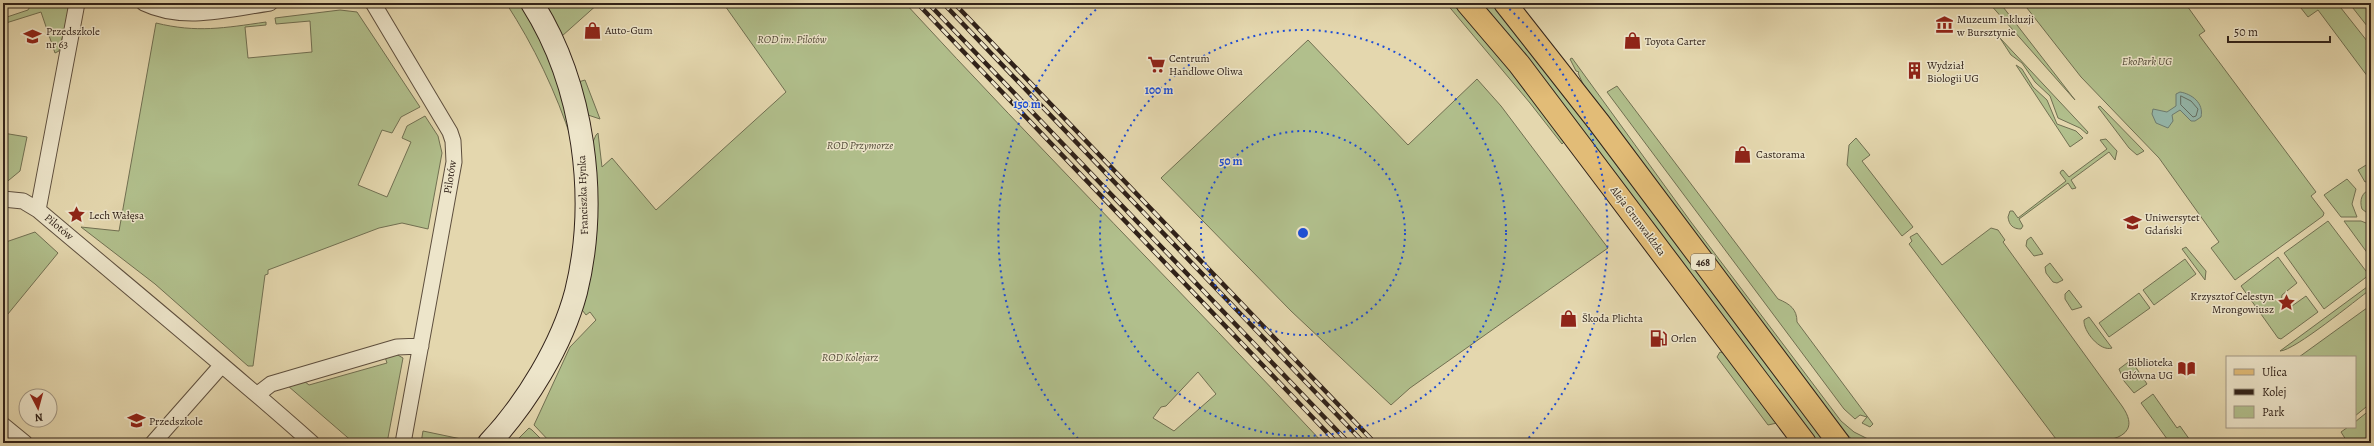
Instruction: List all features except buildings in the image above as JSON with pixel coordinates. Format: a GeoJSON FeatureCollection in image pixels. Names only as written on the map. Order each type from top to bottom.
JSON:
{"type":"FeatureCollection","features":[{"type":"Feature","properties":{"kind":"main road","name":"Aleja Grunwaldzka"},"geometry":{"type":"LineString","coordinates":[[1467,3],[1519,64],[1805,443]]}},
{"type":"Feature","properties":{"kind":"main road","name":"468"},"geometry":{"type":"LineString","coordinates":[[1505,3],[1600,124],[1839,443]]}},
{"type":"Feature","properties":{"kind":"street","name":"Pilotów"},"geometry":{"type":"LineString","coordinates":[[77,3],[38,210],[221,366],[258,394],[312,443]]}},
{"type":"Feature","properties":{"kind":"street"},"geometry":{"type":"LineString","coordinates":[[144,3],[163,10],[178,13],[193,13],[270,3]]}},
{"type":"Feature","properties":{"kind":"street","name":"Pilotów"},"geometry":{"type":"LineString","coordinates":[[373,3],[450,132],[453,141],[454,162],[403,443]]}},
{"type":"Feature","properties":{"kind":"street","name":"Franciszka Hynka"},"geometry":{"type":"LineString","coordinates":[[489,443],[509,420],[545,365],[575,294],[584,250],[586,219],[585,187],[578,124],[572,96],[556,52],[532,3]]}},
{"type":"Feature","properties":{"kind":"street"},"geometry":{"type":"LineString","coordinates":[[3,199],[23,201],[38,210]]}},
{"type":"Feature","properties":{"kind":"street"},"geometry":{"type":"LineString","coordinates":[[258,394],[271,384],[308,373],[397,347],[421,346]]}},
{"type":"Feature","properties":{"kind":"street"},"geometry":{"type":"LineString","coordinates":[[153,443],[221,366]]}},
{"type":"Feature","properties":{"kind":"street"},"geometry":{"type":"LineString","coordinates":[[3,425],[25,443]]}},
{"type":"Feature","properties":{"kind":"green space"},"geometry":{"type":"Polygon","coordinates":[[[32,3],[71,3],[59,51],[55,53],[41,12],[6,23],[4,18],[28,10],[32,3]]]}},
{"type":"Feature","properties":{"kind":"green space"},"geometry":{"type":"Polygon","coordinates":[[[506,3],[521,3],[540,36],[560,86],[572,141],[544,70],[506,3]]]}},
{"type":"Feature","properties":{"kind":"green space"},"geometry":{"type":"Polygon","coordinates":[[[546,3],[599,3],[562,36],[546,3]]]}},
{"type":"Feature","properties":{"kind":"green space","name":"ROD Przymorze"},"geometry":{"type":"Polygon","coordinates":[[[723,3],[905,3],[1323,443],[551,443],[534,425],[570,347],[596,320],[590,312],[586,315],[579,306],[592,144],[596,135],[598,133],[602,167],[612,158],[656,210],[786,92],[723,3]],[[1198,372],[1166,406],[1161,407],[1153,418],[1174,431],[1216,394],[1198,372]]]}},
{"type":"Feature","properties":{"kind":"green space"},"geometry":{"type":"Polygon","coordinates":[[[1446,3],[1452,3],[1511,71],[1564,142],[1562,144],[1530,103],[1446,3]]]}},
{"type":"Feature","properties":{"kind":"green space"},"geometry":{"type":"Polygon","coordinates":[[[1480,3],[1492,3],[1520,36],[1827,443],[1817,443],[1480,3]]]}},
{"type":"Feature","properties":{"kind":"green space"},"geometry":{"type":"Polygon","coordinates":[[[1989,3],[2000,3],[2075,100],[1989,3]]]}},
{"type":"Feature","properties":{"kind":"green space","name":"EkoPark UG"},"geometry":{"type":"Polygon","coordinates":[[[2023,3],[2185,3],[2205,31],[2199,35],[2316,192],[2311,196],[2324,213],[2323,216],[2235,280],[2211,248],[2219,242],[2159,158],[2081,77],[2023,3]]]}},
{"type":"Feature","properties":{"kind":"green space"},"geometry":{"type":"Polygon","coordinates":[[[2297,3],[2337,3],[2371,46],[2371,81],[2318,10],[2308,17],[2297,3]]]}},
{"type":"Feature","properties":{"kind":"green space"},"geometry":{"type":"Polygon","coordinates":[[[2349,3],[2371,3],[2371,31],[2349,3]]]}},
{"type":"Feature","properties":{"kind":"green space"},"geometry":{"type":"Polygon","coordinates":[[[340,10],[357,12],[420,107],[401,117],[392,133],[382,130],[358,185],[387,197],[411,142],[402,138],[407,126],[425,116],[438,136],[442,153],[428,229],[402,223],[379,228],[268,270],[268,274],[265,275],[253,366],[248,366],[155,284],[81,227],[119,231],[156,23],[198,29],[224,28],[266,22],[266,25],[245,27],[248,58],[312,52],[310,21],[276,24],[275,18],[340,10]]]}},
{"type":"Feature","properties":{"kind":"green space"},"geometry":{"type":"Polygon","coordinates":[[[2000,38],[2088,132],[2087,134],[2080,128],[2058,118],[2050,96],[2035,82],[2022,63],[2011,55],[2000,38]]]}},
{"type":"Feature","properties":{"kind":"green space"},"geometry":{"type":"Polygon","coordinates":[[[1308,40],[1408,145],[1477,79],[1501,106],[1608,248],[1410,388],[1391,405],[1291,311],[1161,178],[1308,40]]]}},
{"type":"Feature","properties":{"kind":"green space"},"geometry":{"type":"Polygon","coordinates":[[[1572,58],[1691,222],[1841,421],[1854,432],[1868,439],[1867,443],[1856,443],[1843,431],[1583,84],[1578,73],[1579,72],[1576,71],[1570,59],[1572,58]]]}},
{"type":"Feature","properties":{"kind":"green space"},"geometry":{"type":"Polygon","coordinates":[[[2016,65],[2022,69],[2033,87],[2047,100],[2057,124],[2076,131],[2083,138],[2070,147],[2016,65]]]}},
{"type":"Feature","properties":{"kind":"green space"},"geometry":{"type":"Polygon","coordinates":[[[585,80],[600,119],[588,115],[575,83],[585,80]]]}},
{"type":"Feature","properties":{"kind":"green space"},"geometry":{"type":"Polygon","coordinates":[[[1617,86],[1778,299],[1789,305],[1794,310],[1797,317],[1797,322],[1873,424],[1870,427],[1862,423],[1867,417],[1860,415],[1855,419],[1844,409],[1607,92],[1617,86]]]}},
{"type":"Feature","properties":{"kind":"green space"},"geometry":{"type":"Polygon","coordinates":[[[2100,106],[2144,151],[2137,155],[2129,148],[2098,107],[2100,106]]]}},
{"type":"Feature","properties":{"kind":"green space"},"geometry":{"type":"Polygon","coordinates":[[[3,133],[27,137],[20,171],[3,185],[3,133]]]}},
{"type":"Feature","properties":{"kind":"green space"},"geometry":{"type":"Polygon","coordinates":[[[1856,138],[1870,155],[1862,161],[1913,227],[1902,236],[1847,165],[1849,145],[1856,138]]]}},
{"type":"Feature","properties":{"kind":"green space"},"geometry":{"type":"Polygon","coordinates":[[[2106,139],[2117,151],[2115,160],[2109,152],[2071,180],[2076,188],[2072,189],[2068,183],[2019,219],[2023,226],[2021,229],[2012,226],[2008,217],[2010,211],[2013,211],[2018,218],[2066,181],[2060,173],[2061,171],[2063,170],[2069,177],[2107,149],[2100,140],[2106,139]]]}},
{"type":"Feature","properties":{"kind":"green space"},"geometry":{"type":"Polygon","coordinates":[[[2371,162],[2371,180],[2365,182],[2358,170],[2371,162]]]}},
{"type":"Feature","properties":{"kind":"green space"},"geometry":{"type":"Polygon","coordinates":[[[2347,179],[2356,189],[2352,204],[2357,217],[2341,217],[2324,195],[2347,179]]]}},
{"type":"Feature","properties":{"kind":"green space"},"geometry":{"type":"Polygon","coordinates":[[[2371,189],[2371,216],[2362,209],[2361,202],[2363,194],[2371,189]]]}},
{"type":"Feature","properties":{"kind":"green space"},"geometry":{"type":"Polygon","coordinates":[[[2328,221],[2369,275],[2324,309],[2284,253],[2328,221]]]}},
{"type":"Feature","properties":{"kind":"green space"},"geometry":{"type":"Polygon","coordinates":[[[2344,221],[2361,221],[2371,225],[2371,258],[2344,221]]]}},
{"type":"Feature","properties":{"kind":"green space"},"geometry":{"type":"Polygon","coordinates":[[[1991,228],[1998,230],[2005,240],[2003,242],[2122,406],[2128,419],[2128,429],[2121,435],[2111,440],[2098,442],[2059,443],[1909,244],[1912,241],[1910,237],[1917,233],[1942,265],[1991,228]]]}},
{"type":"Feature","properties":{"kind":"green space"},"geometry":{"type":"Polygon","coordinates":[[[35,232],[58,253],[3,320],[3,243],[35,232]]]}},
{"type":"Feature","properties":{"kind":"green space"},"geometry":{"type":"Polygon","coordinates":[[[2031,237],[2043,254],[2034,256],[2026,246],[2027,240],[2031,237]]]}},
{"type":"Feature","properties":{"kind":"green space"},"geometry":{"type":"Polygon","coordinates":[[[2186,247],[2206,271],[2205,280],[2182,249],[2186,247]]]}},
{"type":"Feature","properties":{"kind":"green space"},"geometry":{"type":"Polygon","coordinates":[[[2278,257],[2297,283],[2282,295],[2281,303],[2286,306],[2292,306],[2306,296],[2318,312],[2281,339],[2278,338],[2241,286],[2278,257]]]}},
{"type":"Feature","properties":{"kind":"green space"},"geometry":{"type":"Polygon","coordinates":[[[2185,259],[2196,274],[2154,305],[2143,290],[2185,259]]]}},
{"type":"Feature","properties":{"kind":"green space"},"geometry":{"type":"Polygon","coordinates":[[[2050,263],[2063,280],[2057,283],[2053,282],[2046,273],[2045,267],[2050,263]]]}},
{"type":"Feature","properties":{"kind":"green space"},"geometry":{"type":"Polygon","coordinates":[[[2371,284],[2371,289],[2325,324],[2298,343],[2280,351],[2371,284]]]}},
{"type":"Feature","properties":{"kind":"green space"},"geometry":{"type":"Polygon","coordinates":[[[2069,290],[2082,307],[2072,310],[2065,299],[2065,294],[2069,290]]]}},
{"type":"Feature","properties":{"kind":"green space"},"geometry":{"type":"Polygon","coordinates":[[[2139,293],[2150,308],[2109,337],[2099,323],[2139,293]]]}},
{"type":"Feature","properties":{"kind":"green space"},"geometry":{"type":"Polygon","coordinates":[[[2371,305],[2371,403],[2356,415],[2356,356],[2300,356],[2371,305]]]}},
{"type":"Feature","properties":{"kind":"green space"},"geometry":{"type":"Polygon","coordinates":[[[2089,317],[2112,348],[2102,347],[2089,335],[2084,325],[2084,320],[2089,317]]]}},
{"type":"Feature","properties":{"kind":"green space"},"geometry":{"type":"Polygon","coordinates":[[[1720,352],[1724,353],[1777,423],[1768,425],[1717,357],[1720,352]]]}},
{"type":"Feature","properties":{"kind":"green space"},"geometry":{"type":"Polygon","coordinates":[[[396,354],[403,358],[387,443],[354,443],[288,386],[304,381],[309,385],[387,363],[385,357],[396,354]]]}},
{"type":"Feature","properties":{"kind":"green space"},"geometry":{"type":"Polygon","coordinates":[[[2131,360],[2147,384],[2134,393],[2124,381],[2119,369],[2131,360]]]}},
{"type":"Feature","properties":{"kind":"green space"},"geometry":{"type":"Polygon","coordinates":[[[2153,394],[2177,428],[2180,426],[2192,443],[2170,443],[2141,403],[2153,394]]]}},
{"type":"Feature","properties":{"kind":"green space"},"geometry":{"type":"Polygon","coordinates":[[[2371,409],[2371,443],[2348,443],[2341,432],[2347,428],[2356,428],[2356,421],[2371,409]]]}},
{"type":"Feature","properties":{"kind":"green space"},"geometry":{"type":"Polygon","coordinates":[[[529,428],[532,430],[545,443],[514,443],[529,428]]]}},
{"type":"Feature","properties":{"kind":"green space"},"geometry":{"type":"Polygon","coordinates":[[[423,431],[466,440],[469,443],[421,443],[423,431]]]}},
{"type":"Feature","properties":{"kind":"water"},"geometry":{"type":"Polygon","coordinates":[[[2180,92],[2193,97],[2199,103],[2201,107],[2201,117],[2195,121],[2191,121],[2180,110],[2172,115],[2173,121],[2168,128],[2156,123],[2152,114],[2153,109],[2167,112],[2176,106],[2176,94],[2180,92]]]}},
{"type":"Feature","properties":{"kind":"railway"},"geometry":{"type":"LineString","coordinates":[[917,3],[1337,443]]}},
{"type":"Feature","properties":{"kind":"railway"},"geometry":{"type":"LineString","coordinates":[[928,3],[1349,443]]}},
{"type":"Feature","properties":{"kind":"railway"},"geometry":{"type":"LineString","coordinates":[[943,3],[1364,443]]}},
{"type":"Feature","properties":{"kind":"railway"},"geometry":{"type":"LineString","coordinates":[[954,3],[1375,443]]}},
{"type":"Feature","properties":{"kind":"place","name":"Muzeum Inkluzji w Bursztynie"},"geometry":{"type":"Point","coordinates":[1944,25]}},
{"type":"Feature","properties":{"kind":"place","name":"Auto-Gum"},"geometry":{"type":"Point","coordinates":[592,30]}},
{"type":"Feature","properties":{"kind":"place","name":"Przedszkole nr 63"},"geometry":{"type":"Point","coordinates":[33,37]}},
{"type":"Feature","properties":{"kind":"place","name":"Toyota Carter"},"geometry":{"type":"Point","coordinates":[1632,41]}},
{"type":"Feature","properties":{"kind":"place","name":"Centrum Handlowe Oliwa"},"geometry":{"type":"Point","coordinates":[1156,64]}},
{"type":"Feature","properties":{"kind":"place","name":"Wydział Biologii UG"},"geometry":{"type":"Point","coordinates":[1914,71]}},
{"type":"Feature","properties":{"kind":"place","name":"Castorama"},"geometry":{"type":"Point","coordinates":[1743,154]}},
{"type":"Feature","properties":{"kind":"place","name":"Lech Wałęsa"},"geometry":{"type":"Point","coordinates":[76,215]}},
{"type":"Feature","properties":{"kind":"place","name":"Uniwersytet Gdański"},"geometry":{"type":"Point","coordinates":[2132,223]}},
{"type":"Feature","properties":{"kind":"place","name":"Krzysztof Celestyn Mrongowiusz"},"geometry":{"type":"Point","coordinates":[2287,302]}},
{"type":"Feature","properties":{"kind":"place","name":"Škoda Plichta"},"geometry":{"type":"Point","coordinates":[1569,318]}},
{"type":"Feature","properties":{"kind":"place","name":"Orlen"},"geometry":{"type":"Point","coordinates":[1658,338]}},
{"type":"Feature","properties":{"kind":"place","name":"Biblioteka Główna UG"},"geometry":{"type":"Point","coordinates":[2186,368]}},
{"type":"Feature","properties":{"kind":"place","name":"Przedszkole"},"geometry":{"type":"Point","coordinates":[136,421]}},
{"type":"Feature","properties":{"kind":"park label","name":"ROD im. Pilotów"},"geometry":{"type":"Point","coordinates":[792,39]}},
{"type":"Feature","properties":{"kind":"park label","name":"ROD Kolejarz"},"geometry":{"type":"Point","coordinates":[850,357]}}]}
